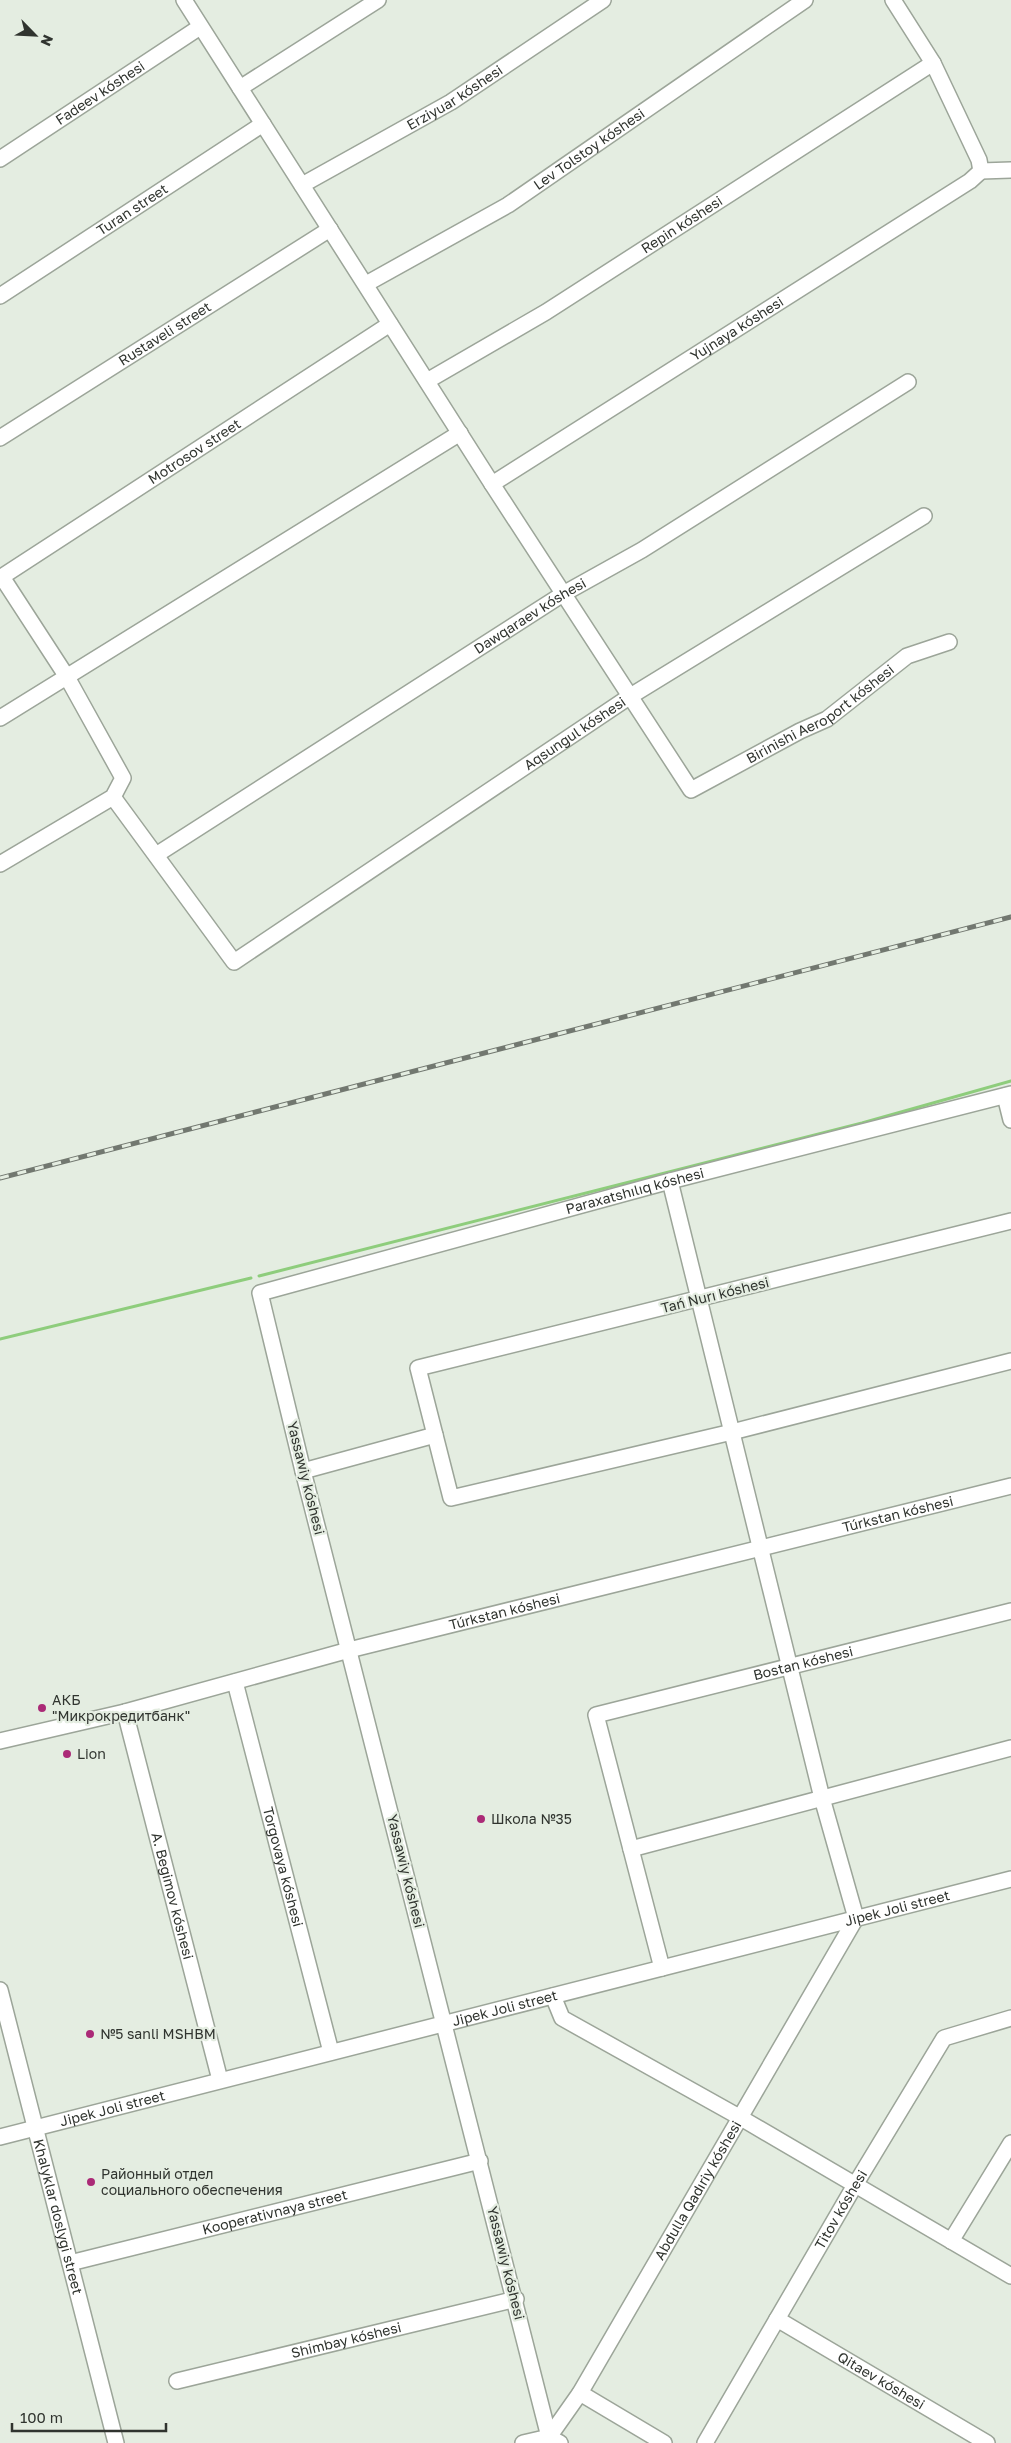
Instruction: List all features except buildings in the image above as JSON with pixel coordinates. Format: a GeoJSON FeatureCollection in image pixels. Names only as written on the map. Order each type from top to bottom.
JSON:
{"type":"FeatureCollection","features":[{"type":"Feature","properties":{"kind":"street"},"geometry":{"type":"LineString","coordinates":[[184,0],[629,697]]}},
{"type":"Feature","properties":{"kind":"street"},"geometry":{"type":"LineString","coordinates":[[240,88],[378,0]]}},
{"type":"Feature","properties":{"kind":"street","name":"Erziyuar kóshesi"},"geometry":{"type":"LineString","coordinates":[[302,185],[451,102],[603,0]]}},
{"type":"Feature","properties":{"kind":"street","name":"Lev Tolstoy kóshesi"},"geometry":{"type":"LineString","coordinates":[[366,284],[508,205],[805,0]]}},
{"type":"Feature","properties":{"kind":"street"},"geometry":{"type":"LineString","coordinates":[[893,0],[933,63],[980,160],[981,171],[1011,170]]}},
{"type":"Feature","properties":{"kind":"street","name":"Fadeev kóshesi"},"geometry":{"type":"LineString","coordinates":[[0,159],[200,27]]}},
{"type":"Feature","properties":{"kind":"street","name":"Repin kóshesi"},"geometry":{"type":"LineString","coordinates":[[426,381],[546,312],[933,63]]}},
{"type":"Feature","properties":{"kind":"street","name":"Turan street"},"geometry":{"type":"LineString","coordinates":[[0,296],[263,124]]}},
{"type":"Feature","properties":{"kind":"street","name":"Yujnaya kóshesi"},"geometry":{"type":"LineString","coordinates":[[492,484],[962,186],[981,171]]}},
{"type":"Feature","properties":{"kind":"street","name":"Rustaveli street"},"geometry":{"type":"LineString","coordinates":[[0,438],[330,229]]}},
{"type":"Feature","properties":{"kind":"street","name":"Motrosov street"},"geometry":{"type":"LineString","coordinates":[[1,577],[390,324]]}},
{"type":"Feature","properties":{"kind":"street","name":"Dawqaraev kóshesi"},"geometry":{"type":"LineString","coordinates":[[156,855],[564,594],[642,550],[908,382]]}},
{"type":"Feature","properties":{"kind":"street"},"geometry":{"type":"LineString","coordinates":[[0,718],[460,433]]}},
{"type":"Feature","properties":{"kind":"street","name":"Aqsungul kóshesi"},"geometry":{"type":"LineString","coordinates":[[156,855],[234,962],[629,697],[924,516]]}},
{"type":"Feature","properties":{"kind":"street"},"geometry":{"type":"LineString","coordinates":[[0,864],[114,797],[123,778],[67,677],[1,577]]}},
{"type":"Feature","properties":{"kind":"street","name":"Birinishi Aeroport kóshesi"},"geometry":{"type":"LineString","coordinates":[[629,697],[691,790],[800,731],[827,719],[907,656],[949,642]]}},
{"type":"Feature","properties":{"kind":"street"},"geometry":{"type":"LineString","coordinates":[[114,797],[156,855]]}},
{"type":"Feature","properties":{"kind":"street"},"geometry":{"type":"LineString","coordinates":[[1008,1095],[1011,1120]]}},
{"type":"Feature","properties":{"kind":"street","name":"Paraxatshılıq kóshesi"},"geometry":{"type":"LineString","coordinates":[[260,1293],[670,1181],[1008,1095]]}},
{"type":"Feature","properties":{"kind":"street"},"geometry":{"type":"LineString","coordinates":[[670,1181],[822,1798],[856,1918]]}},
{"type":"Feature","properties":{"kind":"street","name":"Tań Nurı kóshesi"},"geometry":{"type":"LineString","coordinates":[[435,1435],[418,1368],[1011,1221]]}},
{"type":"Feature","properties":{"kind":"street","name":"Yassawiy kóshesi"},"geometry":{"type":"LineString","coordinates":[[260,1293],[303,1471],[480,2161],[554,2440]]}},
{"type":"Feature","properties":{"kind":"street"},"geometry":{"type":"LineString","coordinates":[[303,1471],[435,1435],[451,1498],[732,1432],[1011,1361]]}},
{"type":"Feature","properties":{"kind":"street","name":"Túrkstan kóshesi"},"geometry":{"type":"LineString","coordinates":[[0,1741],[125,1712],[349,1650],[1011,1486]]}},
{"type":"Feature","properties":{"kind":"street","name":"Bostan kóshesi"},"geometry":{"type":"LineString","coordinates":[[631,1849],[596,1715],[1011,1611]]}},
{"type":"Feature","properties":{"kind":"street","name":"Torgovaya kóshesi"},"geometry":{"type":"LineString","coordinates":[[235,1682],[331,2052]]}},
{"type":"Feature","properties":{"kind":"street","name":"A. Begimov kóshesi"},"geometry":{"type":"LineString","coordinates":[[125,1712],[220,2080]]}},
{"type":"Feature","properties":{"kind":"street"},"geometry":{"type":"LineString","coordinates":[[662,1968],[631,1849],[1011,1748]]}},
{"type":"Feature","properties":{"kind":"street","name":"Jipek Joli street"},"geometry":{"type":"LineString","coordinates":[[0,2138],[220,2080],[1011,1879]]}},
{"type":"Feature","properties":{"kind":"street","name":"Abdulla Qadıriy kóshesi"},"geometry":{"type":"LineString","coordinates":[[554,2440],[856,1918]]}},
{"type":"Feature","properties":{"kind":"street","name":"Khalyklar doslygi street"},"geometry":{"type":"LineString","coordinates":[[0,1990],[116,2443]]}},
{"type":"Feature","properties":{"kind":"street"},"geometry":{"type":"LineString","coordinates":[[553,1996],[562,2018],[741,2118],[1011,2276]]}},
{"type":"Feature","properties":{"kind":"street","name":"Titov kóshesi"},"geometry":{"type":"LineString","coordinates":[[705,2443],[855,2185],[944,2038],[1011,2018]]}},
{"type":"Feature","properties":{"kind":"street"},"geometry":{"type":"LineString","coordinates":[[951,2241],[1011,2143]]}},
{"type":"Feature","properties":{"kind":"street","name":"Kooperativnaya street"},"geometry":{"type":"LineString","coordinates":[[70,2263],[480,2161]]}},
{"type":"Feature","properties":{"kind":"street","name":"Shimbay kóshesi"},"geometry":{"type":"LineString","coordinates":[[177,2381],[516,2299]]}},
{"type":"Feature","properties":{"kind":"street","name":"Qitaev kóshesi"},"geometry":{"type":"LineString","coordinates":[[777,2319],[987,2443]]}},
{"type":"Feature","properties":{"kind":"street"},"geometry":{"type":"LineString","coordinates":[[580,2393],[664,2443]]}},
{"type":"Feature","properties":{"kind":"street"},"geometry":{"type":"LineString","coordinates":[[523,2443],[554,2440]]}},
{"type":"Feature","properties":{"kind":"waterway"},"geometry":{"type":"LineString","coordinates":[[259,1276],[862,1123],[1011,1081]]}},
{"type":"Feature","properties":{"kind":"waterway"},"geometry":{"type":"LineString","coordinates":[[0,1339],[251,1278]]}},
{"type":"Feature","properties":{"kind":"railway"},"geometry":{"type":"LineString","coordinates":[[0,1178],[1011,917]]}},
{"type":"Feature","properties":{"kind":"place","name":"АКБ \"Микрокредитбанк\""},"geometry":{"type":"Point","coordinates":[42,1708]}},
{"type":"Feature","properties":{"kind":"place","name":"Lion"},"geometry":{"type":"Point","coordinates":[67,1754]}},
{"type":"Feature","properties":{"kind":"place","name":"Школа №35"},"geometry":{"type":"Point","coordinates":[481,1819]}},
{"type":"Feature","properties":{"kind":"place","name":"№5 sanli MSHBM"},"geometry":{"type":"Point","coordinates":[90,2034]}},
{"type":"Feature","properties":{"kind":"place","name":"Районный отдел социального обеспечения"},"geometry":{"type":"Point","coordinates":[91,2182]}}]}
